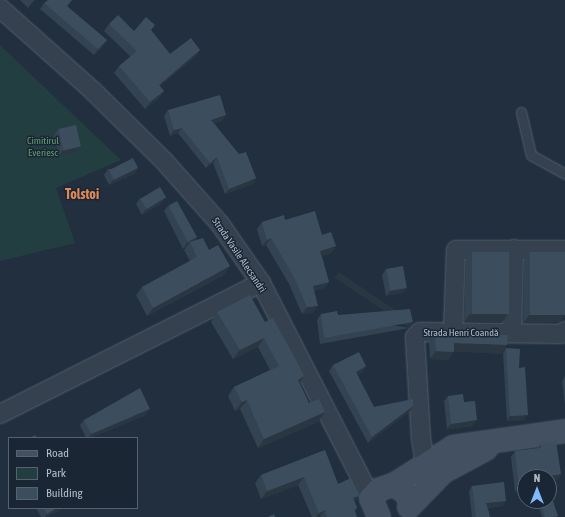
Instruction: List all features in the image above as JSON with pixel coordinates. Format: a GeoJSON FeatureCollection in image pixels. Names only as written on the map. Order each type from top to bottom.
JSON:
{"type":"FeatureCollection","features":[{"type":"Feature","properties":{"kind":"street","name":"Strada Vasile Alecsandri"},"geometry":{"type":"LineString","coordinates":[[0,8],[164,161],[220,224],[261,283],[375,507]]}},
{"type":"Feature","properties":{"kind":"street"},"geometry":{"type":"LineString","coordinates":[[512,333],[514,249]]}},
{"type":"Feature","properties":{"kind":"street"},"geometry":{"type":"LineString","coordinates":[[453,332],[456,250],[565,250]]}},
{"type":"Feature","properties":{"kind":"street"},"geometry":{"type":"LineString","coordinates":[[0,414],[261,283]]}},
{"type":"Feature","properties":{"kind":"street","name":"Strada Henri Coandă"},"geometry":{"type":"LineString","coordinates":[[427,474],[415,337],[420,332],[560,334],[565,331]]}},
{"type":"Feature","properties":{"kind":"street"},"geometry":{"type":"LineString","coordinates":[[407,513],[427,474],[453,447],[565,431]]}},
{"type":"Feature","properties":{"kind":"street"},"geometry":{"type":"LineString","coordinates":[[375,507],[381,488],[427,474]]}},
{"type":"Feature","properties":{"kind":"street"},"geometry":{"type":"LineString","coordinates":[[395,484],[407,495],[407,513]]}},
{"type":"Feature","properties":{"kind":"lane"},"geometry":{"type":"LineString","coordinates":[[521,112],[531,154],[565,174]]}},
{"type":"Feature","properties":{"kind":"green space","name":"Cimitirul Everiesc"},"geometry":{"type":"Polygon","coordinates":[[[0,45],[121,160],[56,188],[75,243],[0,261],[0,45]]]}},
{"type":"Feature","properties":{"kind":"building"},"geometry":{"type":"Polygon","coordinates":[[[48,0],[72,0],[67,6],[107,40],[98,49],[44,3],[48,0]]]}},
{"type":"Feature","properties":{"kind":"building"},"geometry":{"type":"Polygon","coordinates":[[[118,15],[134,31],[146,17],[155,25],[151,30],[170,54],[191,38],[200,50],[159,85],[164,91],[150,102],[119,66],[137,51],[109,24],[118,15]]]}},
{"type":"Feature","properties":{"kind":"building"},"geometry":{"type":"Polygon","coordinates":[[[220,95],[226,115],[211,120],[239,154],[246,152],[256,178],[229,189],[217,157],[210,163],[182,128],[174,130],[168,110],[220,95]]]}},
{"type":"Feature","properties":{"kind":"building"},"geometry":{"type":"Polygon","coordinates":[[[76,125],[81,146],[63,150],[58,129],[76,125]]]}},
{"type":"Feature","properties":{"kind":"building"},"geometry":{"type":"Polygon","coordinates":[[[133,158],[138,168],[114,180],[109,170],[133,158]]]}},
{"type":"Feature","properties":{"kind":"building"},"geometry":{"type":"Polygon","coordinates":[[[160,187],[166,197],[146,209],[140,199],[160,187]]]}},
{"type":"Feature","properties":{"kind":"building"},"geometry":{"type":"Polygon","coordinates":[[[177,201],[197,237],[188,242],[168,206],[177,201]]]}},
{"type":"Feature","properties":{"kind":"building"},"geometry":{"type":"Polygon","coordinates":[[[315,211],[322,235],[331,232],[336,246],[320,251],[329,282],[313,286],[318,306],[307,307],[294,277],[271,238],[267,240],[262,222],[284,215],[285,220],[315,211]]]}},
{"type":"Feature","properties":{"kind":"building"},"geometry":{"type":"Polygon","coordinates":[[[203,238],[209,250],[218,245],[230,266],[153,308],[142,287],[197,257],[190,242],[203,238]]]}},
{"type":"Feature","properties":{"kind":"building"},"geometry":{"type":"Polygon","coordinates":[[[472,252],[509,252],[509,314],[472,314],[472,252]]]}},
{"type":"Feature","properties":{"kind":"building"},"geometry":{"type":"Polygon","coordinates":[[[530,252],[565,252],[565,315],[530,315],[530,252]]]}},
{"type":"Feature","properties":{"kind":"building"},"geometry":{"type":"Polygon","coordinates":[[[403,266],[407,288],[390,291],[386,269],[403,266]]]}},
{"type":"Feature","properties":{"kind":"building"},"geometry":{"type":"Polygon","coordinates":[[[250,295],[265,322],[273,318],[295,358],[304,376],[298,380],[309,403],[319,399],[325,412],[264,439],[247,400],[242,402],[234,387],[279,366],[264,338],[240,350],[217,312],[250,295]]]}},
{"type":"Feature","properties":{"kind":"building"},"geometry":{"type":"Polygon","coordinates":[[[410,309],[413,322],[324,338],[321,314],[337,311],[338,315],[410,309]]]}},
{"type":"Feature","properties":{"kind":"building"},"geometry":{"type":"Polygon","coordinates":[[[435,334],[508,335],[507,345],[454,343],[454,352],[436,351],[435,334]]]}},
{"type":"Feature","properties":{"kind":"building"},"geometry":{"type":"Polygon","coordinates":[[[506,348],[520,349],[519,368],[525,367],[528,415],[510,416],[506,348]]]}},
{"type":"Feature","properties":{"kind":"building"},"geometry":{"type":"Polygon","coordinates":[[[359,352],[366,366],[356,372],[374,407],[413,399],[413,406],[372,437],[333,365],[359,352]]]}},
{"type":"Feature","properties":{"kind":"building"},"geometry":{"type":"Polygon","coordinates":[[[140,388],[150,409],[91,434],[84,420],[140,388]]]}},
{"type":"Feature","properties":{"kind":"building"},"geometry":{"type":"Polygon","coordinates":[[[463,394],[464,402],[475,401],[477,420],[451,424],[448,396],[463,394]]]}},
{"type":"Feature","properties":{"kind":"building"},"geometry":{"type":"Polygon","coordinates":[[[556,441],[561,474],[557,475],[557,469],[517,469],[515,451],[541,448],[541,444],[556,441]]]}},
{"type":"Feature","properties":{"kind":"building"},"geometry":{"type":"Polygon","coordinates":[[[325,450],[338,484],[351,478],[359,496],[353,498],[357,508],[354,509],[357,517],[327,517],[325,510],[319,513],[304,477],[267,491],[261,475],[325,450]]]}},
{"type":"Feature","properties":{"kind":"building"},"geometry":{"type":"Polygon","coordinates":[[[504,482],[506,501],[486,503],[490,517],[476,517],[472,486],[504,482]]]}},
{"type":"Feature","properties":{"kind":"building"},"geometry":{"type":"Polygon","coordinates":[[[44,509],[55,509],[47,514],[44,509]]]}},
{"type":"Feature","properties":{"kind":"building"},"geometry":{"type":"Polygon","coordinates":[[[542,509],[556,509],[558,516],[545,517],[542,509]]]}},
{"type":"Feature","properties":{"kind":"building"},"geometry":{"type":"Polygon","coordinates":[[[274,514],[275,517],[268,517],[274,514]]]}},
{"type":"Feature","properties":{"kind":"district","name":"Tolstoi"},"geometry":{"type":"Point","coordinates":[82,194]}}]}
